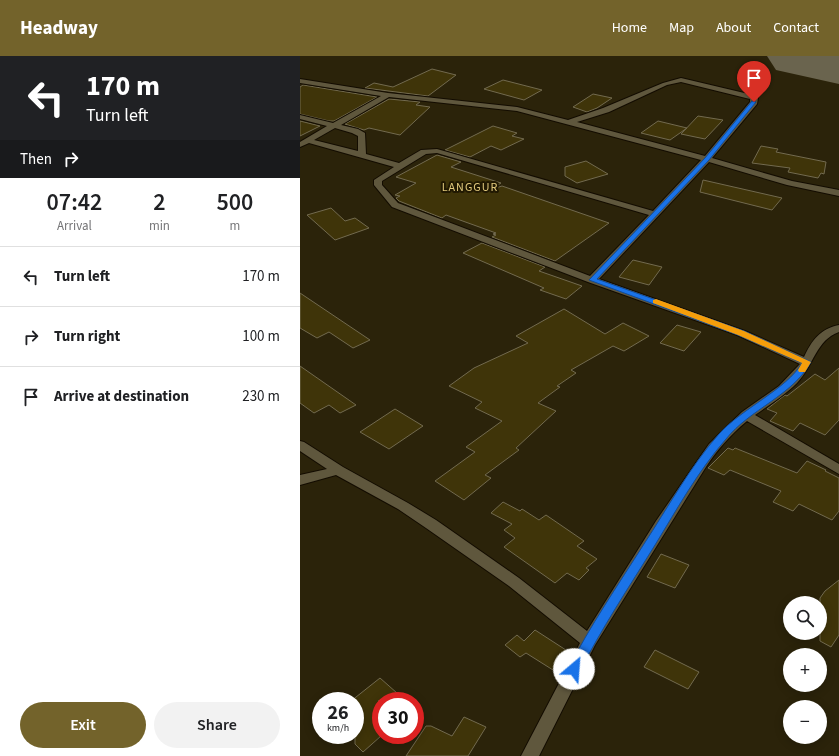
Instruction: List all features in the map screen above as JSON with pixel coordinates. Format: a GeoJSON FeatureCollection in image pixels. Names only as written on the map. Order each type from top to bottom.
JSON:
{"type":"FeatureCollection","features":[{"type":"Feature","properties":{"kind":"street"},"geometry":{"type":"LineString","coordinates":[[568,123],[606,110],[659,86],[681,80],[754,98],[754,102],[707,159],[592,280]]}},
{"type":"Feature","properties":{"kind":"street"},"geometry":{"type":"LineString","coordinates":[[300,81],[388,95],[517,109],[707,159],[790,183],[839,194]]}},
{"type":"Feature","properties":{"kind":"street"},"geometry":{"type":"LineString","coordinates":[[300,145],[388,95]]}},
{"type":"Feature","properties":{"kind":"street"},"geometry":{"type":"LineString","coordinates":[[300,117],[362,134],[362,155]]}},
{"type":"Feature","properties":{"kind":"street"},"geometry":{"type":"LineString","coordinates":[[309,141],[399,166]]}},
{"type":"Feature","properties":{"kind":"street"},"geometry":{"type":"LineString","coordinates":[[654,214],[437,151],[427,151],[381,177],[377,182],[395,205],[592,280],[741,333],[806,362]]}},
{"type":"Feature","properties":{"kind":"street"},"geometry":{"type":"LineString","coordinates":[[530,756],[589,641],[676,502],[714,446],[724,434],[746,415],[783,388],[801,371],[812,348],[823,334],[839,328]]}},
{"type":"Feature","properties":{"kind":"street"},"geometry":{"type":"LineString","coordinates":[[746,415],[839,470]]}},
{"type":"Feature","properties":{"kind":"street"},"geometry":{"type":"LineString","coordinates":[[300,445],[338,470],[404,506],[431,524],[514,582],[589,641]]}},
{"type":"Feature","properties":{"kind":"street"},"geometry":{"type":"LineString","coordinates":[[300,480],[338,470]]}},
{"type":"Feature","properties":{"kind":"building"},"geometry":{"type":"Polygon","coordinates":[[[432,69],[456,75],[428,96],[365,88],[374,83],[393,87],[432,69]]]}},
{"type":"Feature","properties":{"kind":"building"},"geometry":{"type":"Polygon","coordinates":[[[503,80],[542,90],[524,100],[484,89],[503,80]]]}},
{"type":"Feature","properties":{"kind":"building"},"geometry":{"type":"Polygon","coordinates":[[[303,85],[377,97],[334,121],[329,121],[300,114],[300,87],[303,85]]]}},
{"type":"Feature","properties":{"kind":"building"},"geometry":{"type":"Polygon","coordinates":[[[593,94],[612,98],[597,108],[587,112],[573,107],[593,94]]]}},
{"type":"Feature","properties":{"kind":"building"},"geometry":{"type":"Polygon","coordinates":[[[389,99],[420,102],[416,105],[430,107],[400,135],[369,128],[364,130],[345,124],[389,99]]]}},
{"type":"Feature","properties":{"kind":"building"},"geometry":{"type":"Polygon","coordinates":[[[698,116],[723,120],[705,139],[681,134],[698,116]]]}},
{"type":"Feature","properties":{"kind":"building"},"geometry":{"type":"Polygon","coordinates":[[[300,121],[320,126],[300,136],[300,121]]]}},
{"type":"Feature","properties":{"kind":"building"},"geometry":{"type":"Polygon","coordinates":[[[658,121],[687,128],[670,140],[641,133],[658,121]]]}},
{"type":"Feature","properties":{"kind":"building"},"geometry":{"type":"Polygon","coordinates":[[[493,126],[517,133],[512,136],[524,139],[501,150],[491,146],[470,157],[445,150],[493,126]]]}},
{"type":"Feature","properties":{"kind":"building"},"geometry":{"type":"Polygon","coordinates":[[[761,146],[778,149],[776,152],[826,162],[824,174],[821,173],[818,178],[788,172],[790,168],[752,163],[761,146]]]}},
{"type":"Feature","properties":{"kind":"building"},"geometry":{"type":"Polygon","coordinates":[[[437,155],[461,162],[451,167],[501,183],[490,190],[502,186],[609,223],[555,261],[492,237],[496,235],[493,234],[496,233],[446,215],[442,218],[399,201],[396,198],[400,196],[395,195],[416,183],[396,177],[437,155]]]}},
{"type":"Feature","properties":{"kind":"building"},"geometry":{"type":"Polygon","coordinates":[[[586,161],[608,174],[577,183],[565,176],[565,167],[586,161]]]}},
{"type":"Feature","properties":{"kind":"building"},"geometry":{"type":"Polygon","coordinates":[[[703,180],[782,198],[772,210],[700,192],[703,180]]]}},
{"type":"Feature","properties":{"kind":"building"},"geometry":{"type":"Polygon","coordinates":[[[331,208],[345,221],[355,218],[369,228],[335,240],[307,215],[331,208]]]}},
{"type":"Feature","properties":{"kind":"building"},"geometry":{"type":"Polygon","coordinates":[[[482,243],[545,267],[539,271],[582,286],[566,299],[540,290],[544,288],[463,253],[482,243]]]}},
{"type":"Feature","properties":{"kind":"building"},"geometry":{"type":"Polygon","coordinates":[[[633,260],[662,267],[649,285],[619,277],[633,260]]]}},
{"type":"Feature","properties":{"kind":"building"},"geometry":{"type":"Polygon","coordinates":[[[300,293],[370,340],[353,348],[329,332],[317,338],[300,328],[300,293]]]}},
{"type":"Feature","properties":{"kind":"building"},"geometry":{"type":"Polygon","coordinates":[[[564,309],[605,334],[623,323],[649,336],[624,351],[613,346],[571,370],[576,373],[557,386],[560,387],[538,403],[556,411],[516,448],[519,450],[485,475],[491,478],[464,500],[435,481],[475,452],[466,447],[502,421],[475,408],[482,402],[449,386],[474,368],[528,343],[516,336],[564,309]]]}},
{"type":"Feature","properties":{"kind":"building"},"geometry":{"type":"Polygon","coordinates":[[[677,325],[701,332],[684,351],[660,343],[677,325]]]}},
{"type":"Feature","properties":{"kind":"building"},"geometry":{"type":"Polygon","coordinates":[[[300,366],[356,405],[340,413],[329,405],[314,413],[300,403],[300,366]]]}},
{"type":"Feature","properties":{"kind":"building"},"geometry":{"type":"Polygon","coordinates":[[[839,368],[839,420],[825,435],[800,423],[793,431],[770,421],[777,413],[767,409],[785,395],[787,396],[815,374],[825,380],[839,368]]]}},
{"type":"Feature","properties":{"kind":"building"},"geometry":{"type":"Polygon","coordinates":[[[395,409],[423,426],[389,449],[360,432],[395,409]]]}},
{"type":"Feature","properties":{"kind":"building"},"geometry":{"type":"Polygon","coordinates":[[[728,448],[733,450],[735,448],[797,473],[807,461],[826,470],[825,471],[839,478],[839,511],[832,520],[799,504],[793,511],[773,502],[781,491],[730,470],[724,475],[708,468],[728,448]]]}},
{"type":"Feature","properties":{"kind":"building"},"geometry":{"type":"Polygon","coordinates":[[[503,502],[520,511],[522,509],[539,520],[546,515],[584,541],[577,546],[597,559],[586,568],[589,570],[579,580],[567,573],[555,583],[504,547],[515,538],[504,530],[512,524],[491,513],[503,502]]]}},
{"type":"Feature","properties":{"kind":"building"},"geometry":{"type":"Polygon","coordinates":[[[661,554],[689,565],[675,588],[647,577],[661,554]]]}},
{"type":"Feature","properties":{"kind":"building"},"geometry":{"type":"Polygon","coordinates":[[[839,580],[839,635],[831,647],[820,641],[827,640],[827,596],[821,596],[825,591],[839,580]]]}},
{"type":"Feature","properties":{"kind":"building"},"geometry":{"type":"Polygon","coordinates":[[[535,630],[569,652],[553,670],[526,653],[520,657],[505,645],[517,635],[524,641],[535,630]]]}},
{"type":"Feature","properties":{"kind":"building"},"geometry":{"type":"Polygon","coordinates":[[[655,650],[699,672],[688,689],[644,667],[655,650]]]}},
{"type":"Feature","properties":{"kind":"building"},"geometry":{"type":"Polygon","coordinates":[[[380,678],[396,692],[372,692],[372,744],[363,752],[355,744],[364,744],[364,692],[362,692],[380,678]]]}},
{"type":"Feature","properties":{"kind":"building"},"geometry":{"type":"Polygon","coordinates":[[[464,717],[486,727],[468,756],[406,756],[414,744],[424,744],[424,729],[426,726],[431,726],[452,736],[464,717]]]}},
{"type":"Feature","properties":{"kind":"taxiway"},"geometry":{"type":"LineString","coordinates":[[823,61],[828,56]]}},
{"type":"Feature","properties":{"kind":"runway"},"geometry":{"type":"LineString","coordinates":[[800,56],[839,64]]}},
{"type":"Feature","properties":{"kind":"slow traffic"},"geometry":{"type":"LineString","coordinates":[[656,301],[741,333],[806,362],[802,370]]}},
{"type":"Feature","properties":{"kind":"district","name":"LANGGUR"},"geometry":{"type":"Point","coordinates":[470,187]}},
{"type":"Feature","properties":{"kind":"route"},"geometry":{"type":"LineString","coordinates":[[574,669],[589,641],[676,502],[714,446],[724,434],[746,415],[792,381],[801,371],[806,362],[741,333],[675,308],[592,280],[707,159],[754,102]]}}]}
